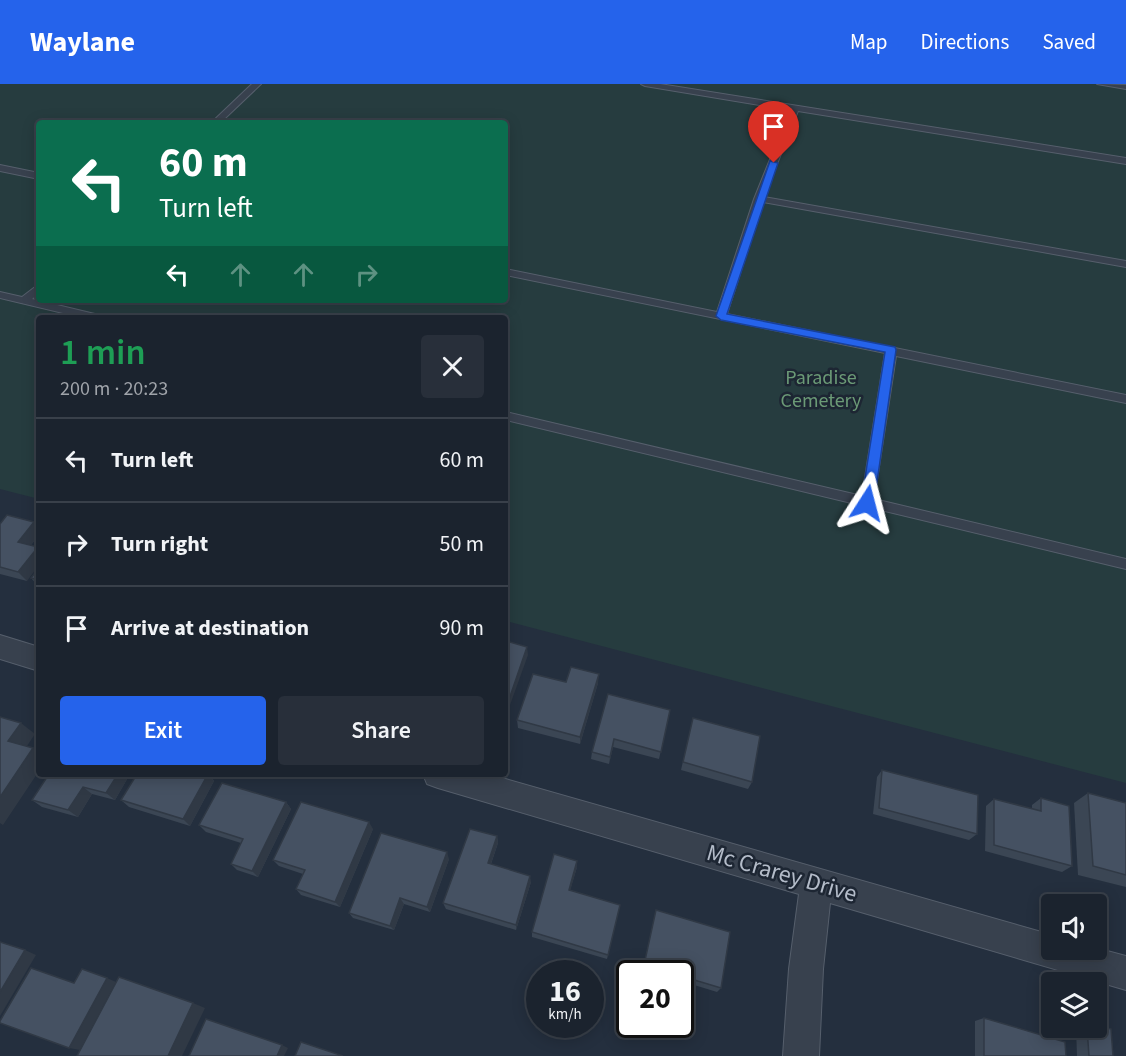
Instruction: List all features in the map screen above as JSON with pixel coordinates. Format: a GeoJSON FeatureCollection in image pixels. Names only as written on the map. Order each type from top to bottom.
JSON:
{"type":"FeatureCollection","features":[{"type":"Feature","properties":{"kind":"street"},"geometry":{"type":"LineString","coordinates":[[0,647],[36,658]]}},
{"type":"Feature","properties":{"kind":"street","name":"Mc Crarey Drive"},"geometry":{"type":"LineString","coordinates":[[448,777],[1126,973]]}},
{"type":"Feature","properties":{"kind":"street"},"geometry":{"type":"LineString","coordinates":[[801,1056],[806,969],[816,883]]}},
{"type":"Feature","properties":{"kind":"lane"},"geometry":{"type":"LineString","coordinates":[[218,120],[257,84]]}},
{"type":"Feature","properties":{"kind":"lane"},"geometry":{"type":"LineString","coordinates":[[645,84],[1126,161]]}},
{"type":"Feature","properties":{"kind":"lane"},"geometry":{"type":"LineString","coordinates":[[1101,84],[1126,87]]}},
{"type":"Feature","properties":{"kind":"lane"},"geometry":{"type":"LineString","coordinates":[[721,316],[759,200],[795,108]]}},
{"type":"Feature","properties":{"kind":"lane"},"geometry":{"type":"LineString","coordinates":[[0,168],[36,175]]}},
{"type":"Feature","properties":{"kind":"lane"},"geometry":{"type":"LineString","coordinates":[[759,200],[1126,264]]}},
{"type":"Feature","properties":{"kind":"lane"},"geometry":{"type":"LineString","coordinates":[[508,272],[1126,399]]}},
{"type":"Feature","properties":{"kind":"lane"},"geometry":{"type":"LineString","coordinates":[[25,300],[36,290]]}},
{"type":"Feature","properties":{"kind":"lane"},"geometry":{"type":"LineString","coordinates":[[0,295],[36,303]]}},
{"type":"Feature","properties":{"kind":"lane"},"geometry":{"type":"LineString","coordinates":[[37,303],[87,315]]}},
{"type":"Feature","properties":{"kind":"lane"},"geometry":{"type":"LineString","coordinates":[[867,503],[891,350]]}},
{"type":"Feature","properties":{"kind":"lane"},"geometry":{"type":"LineString","coordinates":[[508,416],[1126,564]]}},
{"type":"Feature","properties":{"kind":"green space","name":"Paradise Cemetery"},"geometry":{"type":"Polygon","coordinates":[[[0,84],[1120,84],[1126,87],[1126,783],[508,622],[508,315],[36,315],[36,498],[0,489],[0,84]]]}},
{"type":"Feature","properties":{"kind":"building"},"geometry":{"type":"Polygon","coordinates":[[[7,515],[34,522],[18,542],[36,546],[36,550],[18,572],[0,567],[0,524],[7,515]]]}},
{"type":"Feature","properties":{"kind":"building"},"geometry":{"type":"Polygon","coordinates":[[[508,642],[527,647],[508,702],[508,642]]]}},
{"type":"Feature","properties":{"kind":"building"},"geometry":{"type":"Polygon","coordinates":[[[571,667],[599,674],[580,737],[517,720],[533,674],[566,682],[571,667]]]}},
{"type":"Feature","properties":{"kind":"building"},"geometry":{"type":"Polygon","coordinates":[[[608,694],[670,710],[661,752],[614,739],[610,757],[592,752],[608,694]]]}},
{"type":"Feature","properties":{"kind":"building"},"geometry":{"type":"Polygon","coordinates":[[[0,717],[21,723],[8,741],[33,748],[0,797],[0,717]]]}},
{"type":"Feature","properties":{"kind":"building"},"geometry":{"type":"Polygon","coordinates":[[[693,718],[760,736],[752,782],[683,762],[693,718]]]}},
{"type":"Feature","properties":{"kind":"building"},"geometry":{"type":"Polygon","coordinates":[[[882,770],[978,795],[977,834],[879,808],[882,770]]]}},
{"type":"Feature","properties":{"kind":"building"},"geometry":{"type":"Polygon","coordinates":[[[47,777],[116,777],[106,793],[83,787],[68,810],[32,800],[47,777]]]}},
{"type":"Feature","properties":{"kind":"building"},"geometry":{"type":"Polygon","coordinates":[[[135,777],[206,777],[183,819],[121,800],[135,777]]]}},
{"type":"Feature","properties":{"kind":"building"},"geometry":{"type":"Polygon","coordinates":[[[222,783],[286,802],[252,871],[231,864],[243,839],[199,825],[222,783]]]}},
{"type":"Feature","properties":{"kind":"building"},"geometry":{"type":"Polygon","coordinates":[[[1088,793],[1126,803],[1126,875],[1093,866],[1088,793]]]}},
{"type":"Feature","properties":{"kind":"building"},"geometry":{"type":"Polygon","coordinates":[[[1041,798],[1069,806],[1072,866],[994,845],[994,799],[1041,811],[1041,798]]]}},
{"type":"Feature","properties":{"kind":"building"},"geometry":{"type":"Polygon","coordinates":[[[301,802],[369,822],[335,902],[296,889],[305,870],[273,860],[301,802]]]}},
{"type":"Feature","properties":{"kind":"building"},"geometry":{"type":"Polygon","coordinates":[[[470,829],[497,836],[488,863],[530,876],[516,925],[443,903],[470,829]]]}},
{"type":"Feature","properties":{"kind":"building"},"geometry":{"type":"Polygon","coordinates":[[[381,833],[447,852],[427,907],[400,898],[390,926],[349,913],[381,833]]]}},
{"type":"Feature","properties":{"kind":"building"},"geometry":{"type":"Polygon","coordinates":[[[554,854],[577,861],[569,890],[620,905],[608,955],[532,932],[554,854]]]}},
{"type":"Feature","properties":{"kind":"building"},"geometry":{"type":"Polygon","coordinates":[[[656,910],[730,932],[721,988],[694,980],[694,960],[645,960],[656,910]]]}},
{"type":"Feature","properties":{"kind":"building"},"geometry":{"type":"Polygon","coordinates":[[[0,942],[25,950],[0,992],[0,942]]]}},
{"type":"Feature","properties":{"kind":"building"},"geometry":{"type":"Polygon","coordinates":[[[31,968],[74,983],[82,969],[107,978],[69,1048],[0,1023],[31,968]]]}},
{"type":"Feature","properties":{"kind":"building"},"geometry":{"type":"Polygon","coordinates":[[[119,977],[193,1003],[168,1056],[77,1056],[119,977]]]}},
{"type":"Feature","properties":{"kind":"building"},"geometry":{"type":"Polygon","coordinates":[[[984,1018],[1041,1035],[1041,1038],[1065,1042],[1066,1056],[984,1056],[984,1018]]]}},
{"type":"Feature","properties":{"kind":"building"},"geometry":{"type":"Polygon","coordinates":[[[206,1019],[282,1045],[277,1056],[189,1056],[206,1019]]]}},
{"type":"Feature","properties":{"kind":"building"},"geometry":{"type":"Polygon","coordinates":[[[1107,1028],[1111,1029],[1113,1056],[1089,1056],[1088,1038],[1107,1038],[1107,1028]]]}},
{"type":"Feature","properties":{"kind":"building"},"geometry":{"type":"Polygon","coordinates":[[[301,1042],[343,1056],[295,1056],[301,1042]]]}},
{"type":"Feature","properties":{"kind":"route"},"geometry":{"type":"LineString","coordinates":[[774,163],[759,200],[721,316],[891,350],[867,503]]}}]}
